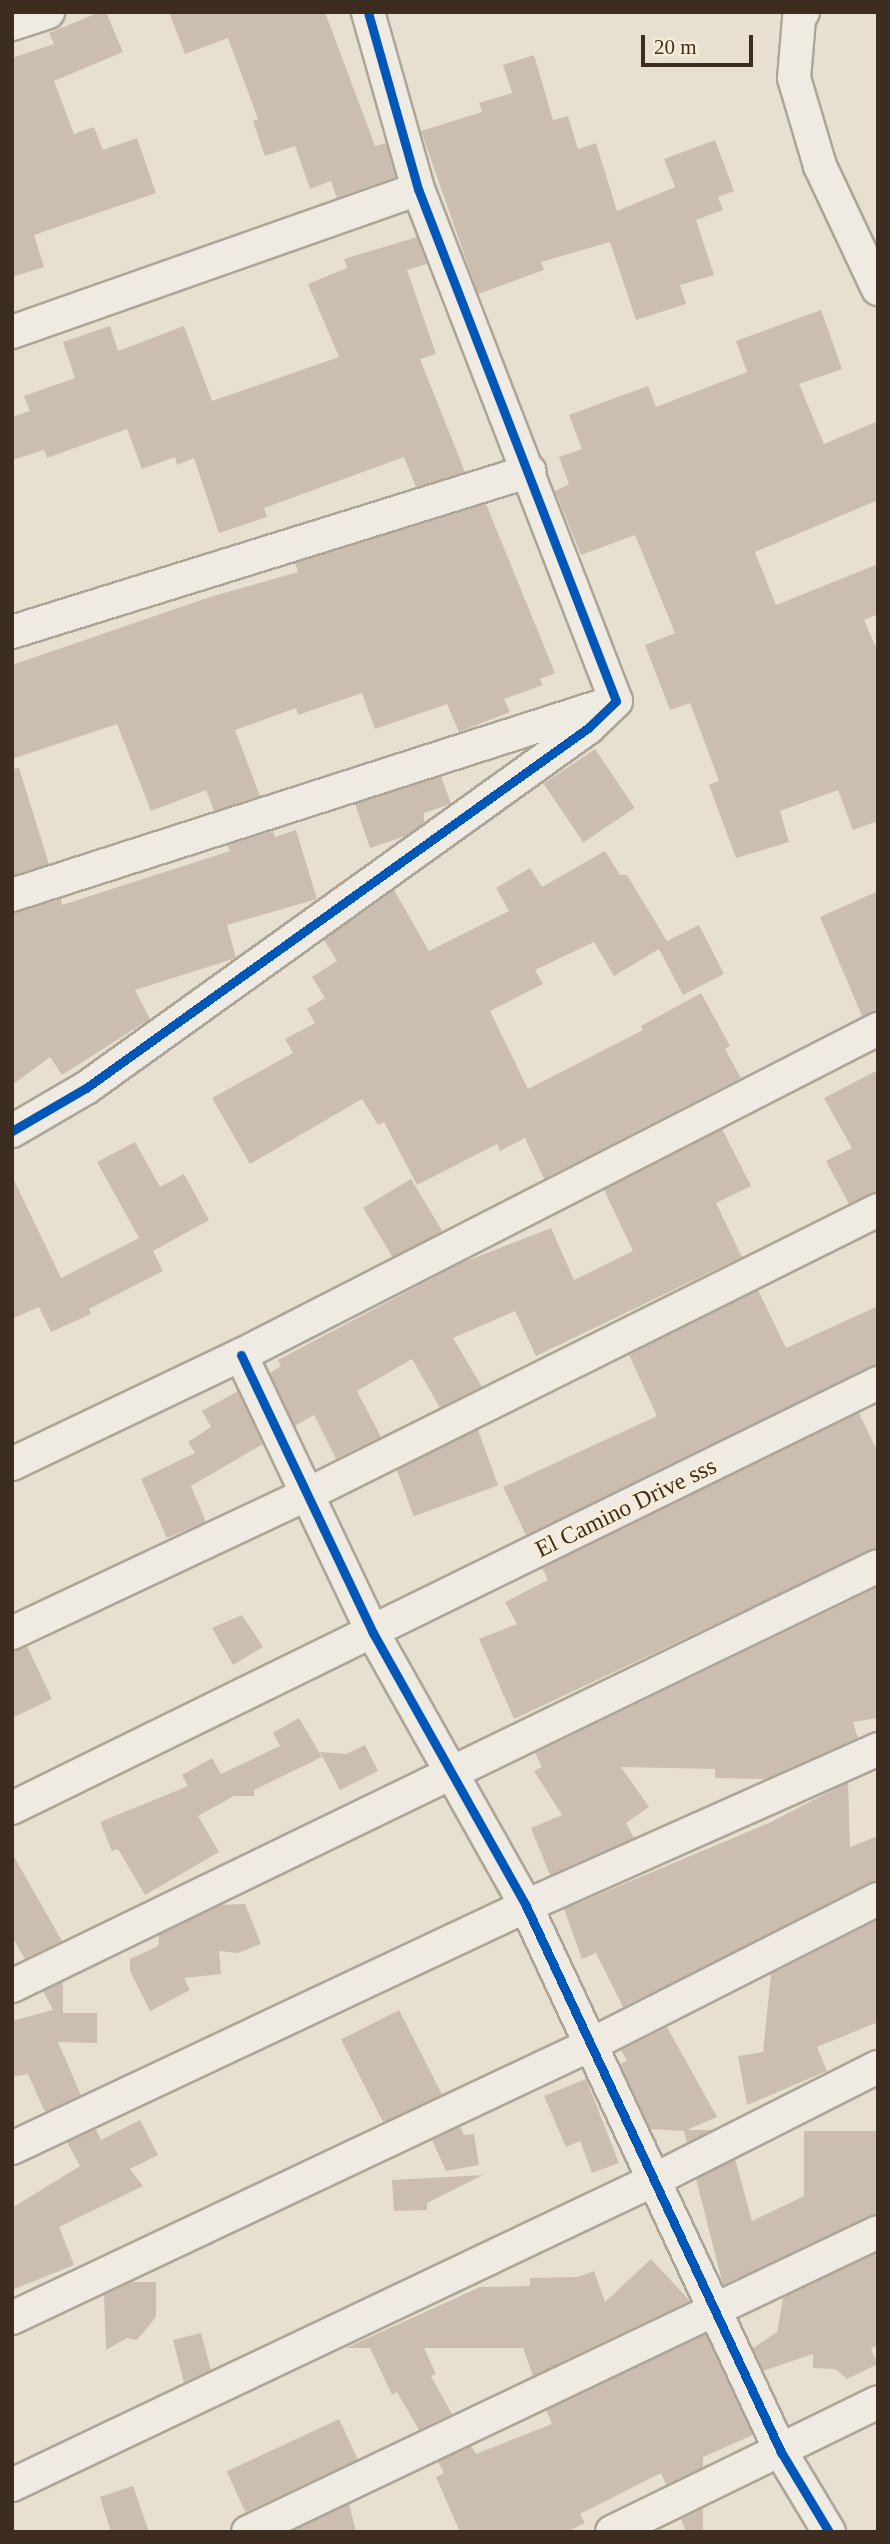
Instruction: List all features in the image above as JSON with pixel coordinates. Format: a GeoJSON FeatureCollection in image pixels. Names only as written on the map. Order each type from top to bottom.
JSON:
{"type":"FeatureCollection","features":[{"type":"Feature","properties":{"kind":"street"},"geometry":{"type":"LineString","coordinates":[[12,24],[48,12]]}},
{"type":"Feature","properties":{"kind":"street"},"geometry":{"type":"LineString","coordinates":[[368,12],[418,189],[530,471],[616,701]]}},
{"type":"Feature","properties":{"kind":"street"},"geometry":{"type":"LineString","coordinates":[[803,12],[799,19],[794,78],[820,166],[878,289]]}},
{"type":"Feature","properties":{"kind":"street"},"geometry":{"type":"LineString","coordinates":[[12,332],[418,189]]}},
{"type":"Feature","properties":{"kind":"street"},"geometry":{"type":"LineString","coordinates":[[12,632],[530,471]]}},
{"type":"Feature","properties":{"kind":"street"},"geometry":{"type":"LineString","coordinates":[[12,895],[616,701]]}},
{"type":"Feature","properties":{"kind":"street"},"geometry":{"type":"LineString","coordinates":[[12,1131],[60,1106],[108,1072],[588,728],[616,701]]}},
{"type":"Feature","properties":{"kind":"street"},"geometry":{"type":"LineString","coordinates":[[12,1464],[242,1355],[878,1030]]}},
{"type":"Feature","properties":{"kind":"street"},"geometry":{"type":"LineString","coordinates":[[12,1633],[310,1493],[878,1210]]}},
{"type":"Feature","properties":{"kind":"street"},"geometry":{"type":"LineString","coordinates":[[242,1355],[310,1493],[373,1633],[526,1906],[781,2452],[829,2532]]}},
{"type":"Feature","properties":{"kind":"street","name":"El Camino Drive sss"},"geometry":{"type":"LineString","coordinates":[[12,1808],[878,1383]]}},
{"type":"Feature","properties":{"kind":"street"},"geometry":{"type":"LineString","coordinates":[[12,1986],[878,1566]]}},
{"type":"Feature","properties":{"kind":"street"},"geometry":{"type":"LineString","coordinates":[[12,2148],[526,1906],[878,1749]]}},
{"type":"Feature","properties":{"kind":"street"},"geometry":{"type":"LineString","coordinates":[[12,2318],[590,2045],[878,1899]]}},
{"type":"Feature","properties":{"kind":"street"},"geometry":{"type":"LineString","coordinates":[[12,2485],[654,2180],[878,2067]]}},
{"type":"Feature","properties":{"kind":"street"},"geometry":{"type":"LineString","coordinates":[[248,2532],[878,2232]]}},
{"type":"Feature","properties":{"kind":"street"},"geometry":{"type":"LineString","coordinates":[[612,2532],[781,2452],[878,2402]]}},
{"type":"Feature","properties":{"kind":"building"},"geometry":{"type":"Polygon","coordinates":[[[106,12],[123,52],[54,81],[74,134],[94,127],[103,150],[137,138],[156,193],[34,235],[44,267],[12,277],[12,58],[54,44],[49,33],[106,12]]]}},
{"type":"Feature","properties":{"kind":"building"},"geometry":{"type":"Polygon","coordinates":[[[169,12],[325,12],[375,146],[386,143],[396,177],[337,198],[331,181],[310,189],[295,146],[265,156],[253,121],[258,119],[228,38],[185,54],[169,12]]]}},
{"type":"Feature","properties":{"kind":"building"},"geometry":{"type":"Polygon","coordinates":[[[534,55],[553,120],[568,116],[578,149],[596,143],[617,211],[675,187],[664,159],[715,140],[734,191],[718,197],[723,210],[696,220],[714,275],[680,285],[686,304],[636,320],[610,242],[541,262],[544,270],[478,294],[421,131],[482,112],[479,103],[512,93],[503,65],[534,55]]]}},
{"type":"Feature","properties":{"kind":"building"},"geometry":{"type":"Polygon","coordinates":[[[417,237],[427,264],[407,270],[436,354],[420,359],[465,472],[416,487],[404,457],[264,508],[267,517],[219,533],[194,458],[177,465],[175,457],[142,469],[127,429],[47,458],[44,450],[12,460],[12,417],[30,411],[24,396],[75,378],[63,342],[110,326],[118,351],[184,326],[212,401],[339,357],[308,284],[347,268],[344,259],[417,237]]]}},
{"type":"Feature","properties":{"kind":"building"},"geometry":{"type":"Polygon","coordinates":[[[821,310],[842,369],[799,384],[824,444],[878,421],[878,500],[755,552],[776,605],[878,564],[878,614],[864,620],[878,652],[878,821],[853,830],[838,790],[780,811],[789,842],[736,858],[709,785],[719,781],[690,703],[670,710],[645,645],[675,633],[635,535],[581,555],[555,491],[569,484],[559,457],[582,449],[569,415],[648,386],[656,407],[747,372],[736,341],[821,310]]]}},
{"type":"Feature","properties":{"kind":"building"},"geometry":{"type":"Polygon","coordinates":[[[486,504],[555,673],[540,679],[543,685],[504,699],[510,712],[459,732],[447,704],[375,729],[362,693],[298,715],[296,708],[235,730],[260,796],[214,811],[206,790],[151,811],[117,724],[12,759],[12,665],[210,597],[298,572],[295,563],[486,504]]]}},
{"type":"Feature","properties":{"kind":"building"},"geometry":{"type":"Polygon","coordinates":[[[595,749],[635,808],[583,843],[544,784],[595,749]]]}},
{"type":"Feature","properties":{"kind":"building"},"geometry":{"type":"Polygon","coordinates":[[[19,768],[49,864],[12,876],[12,769],[19,768]]]}},
{"type":"Feature","properties":{"kind":"building"},"geometry":{"type":"Polygon","coordinates":[[[441,776],[451,804],[424,813],[424,823],[408,835],[370,848],[355,804],[441,776]]]}},
{"type":"Feature","properties":{"kind":"building"},"geometry":{"type":"Polygon","coordinates":[[[296,830],[317,899],[227,925],[236,958],[135,990],[150,1019],[62,1075],[50,1057],[12,1085],[12,913],[61,899],[62,905],[230,851],[227,845],[273,831],[275,837],[296,830]]]}},
{"type":"Feature","properties":{"kind":"building"},"geometry":{"type":"Polygon","coordinates":[[[605,851],[620,875],[627,875],[667,941],[699,925],[724,974],[683,995],[659,949],[614,976],[594,942],[535,970],[543,984],[490,1011],[528,1089],[643,1030],[641,1026],[701,993],[730,1046],[725,1049],[741,1078],[544,1179],[525,1138],[500,1151],[497,1144],[417,1185],[384,1122],[378,1125],[362,1099],[250,1164],[212,1098],[293,1053],[285,1039],[315,1023],[307,1009],[325,998],[312,977],[337,961],[324,940],[394,890],[429,951],[509,911],[496,888],[530,868],[542,887],[605,851]]]}},
{"type":"Feature","properties":{"kind":"building"},"geometry":{"type":"Polygon","coordinates":[[[878,891],[878,1011],[862,1016],[820,917],[878,891]]]}},
{"type":"Feature","properties":{"kind":"building"},"geometry":{"type":"Polygon","coordinates":[[[878,1070],[878,1192],[849,1204],[826,1161],[852,1148],[824,1098],[878,1070]]]}},
{"type":"Feature","properties":{"kind":"building"},"geometry":{"type":"Polygon","coordinates":[[[722,1129],[751,1186],[716,1203],[742,1257],[536,1356],[515,1311],[453,1338],[482,1387],[440,1408],[412,1359],[357,1391],[381,1437],[336,1459],[314,1415],[295,1426],[270,1373],[281,1366],[278,1360],[461,1263],[551,1228],[574,1280],[633,1251],[604,1190],[722,1129]]]}},
{"type":"Feature","properties":{"kind":"building"},"geometry":{"type":"Polygon","coordinates":[[[135,1142],[160,1187],[184,1174],[209,1220],[153,1251],[163,1271],[89,1309],[91,1314],[51,1332],[39,1307],[12,1319],[12,1176],[61,1278],[139,1238],[97,1162],[135,1142]]]}},
{"type":"Feature","properties":{"kind":"building"},"geometry":{"type":"Polygon","coordinates":[[[411,1179],[442,1231],[394,1260],[363,1208],[411,1179]]]}},
{"type":"Feature","properties":{"kind":"building"},"geometry":{"type":"Polygon","coordinates":[[[758,1290],[786,1348],[878,1306],[878,1365],[526,1535],[503,1487],[657,1416],[629,1355],[758,1290]]]}},
{"type":"Feature","properties":{"kind":"building"},"geometry":{"type":"Polygon","coordinates":[[[238,1391],[263,1444],[191,1486],[206,1522],[167,1538],[141,1479],[195,1453],[188,1442],[211,1427],[202,1411],[238,1391]]]}},
{"type":"Feature","properties":{"kind":"building"},"geometry":{"type":"Polygon","coordinates":[[[859,1413],[878,1453],[878,1548],[514,1719],[479,1639],[517,1624],[505,1602],[548,1580],[542,1568],[859,1413]]]}},
{"type":"Feature","properties":{"kind":"building"},"geometry":{"type":"Polygon","coordinates":[[[478,1430],[498,1485],[414,1516],[393,1461],[478,1430]]]}},
{"type":"Feature","properties":{"kind":"building"},"geometry":{"type":"Polygon","coordinates":[[[878,1587],[878,1718],[853,1722],[858,1738],[766,1779],[715,1778],[715,1769],[621,1767],[649,1807],[626,1823],[634,1838],[550,1875],[531,1828],[562,1815],[534,1771],[542,1767],[535,1753],[878,1587]]]}},
{"type":"Feature","properties":{"kind":"building"},"geometry":{"type":"Polygon","coordinates":[[[242,1615],[263,1647],[233,1665],[212,1628],[242,1615]]]}},
{"type":"Feature","properties":{"kind":"building"},"geometry":{"type":"Polygon","coordinates":[[[27,1646],[52,1699],[12,1718],[12,1651],[27,1646]]]}},
{"type":"Feature","properties":{"kind":"building"},"geometry":{"type":"Polygon","coordinates":[[[299,1718],[322,1757],[254,1790],[254,1796],[234,1796],[198,1816],[219,1852],[145,1895],[118,1849],[112,1851],[100,1822],[188,1786],[182,1775],[212,1758],[221,1774],[280,1746],[273,1733],[299,1718]]]}},
{"type":"Feature","properties":{"kind":"building"},"geometry":{"type":"Polygon","coordinates":[[[365,1745],[378,1771],[340,1790],[320,1752],[346,1754],[365,1745]]]}},
{"type":"Feature","properties":{"kind":"building"},"geometry":{"type":"Polygon","coordinates":[[[848,1782],[850,1847],[878,1836],[878,1881],[623,2007],[596,1953],[582,1959],[564,1909],[771,1822],[848,1782]]]}},
{"type":"Feature","properties":{"kind":"building"},"geometry":{"type":"Polygon","coordinates":[[[12,1853],[62,1941],[25,1959],[12,1937],[12,1853]]]}},
{"type":"Feature","properties":{"kind":"building"},"geometry":{"type":"Polygon","coordinates":[[[245,1904],[261,1944],[238,1953],[219,1951],[221,1974],[184,1978],[190,1990],[150,2011],[130,1971],[130,1959],[158,1946],[159,1935],[220,1905],[245,1904]]]}},
{"type":"Feature","properties":{"kind":"building"},"geometry":{"type":"Polygon","coordinates":[[[878,1920],[878,2022],[817,2047],[827,2071],[747,2105],[738,2056],[763,2052],[771,1974],[878,1920]]]}},
{"type":"Feature","properties":{"kind":"building"},"geometry":{"type":"Polygon","coordinates":[[[63,1982],[63,2013],[97,2013],[97,2043],[58,2042],[81,2095],[45,2112],[28,2074],[12,2077],[12,2021],[53,2010],[43,1991],[63,1982]]]}},
{"type":"Feature","properties":{"kind":"building"},"geometry":{"type":"Polygon","coordinates":[[[399,2010],[442,2095],[384,2124],[341,2040],[399,2010]]]}},
{"type":"Feature","properties":{"kind":"building"},"geometry":{"type":"Polygon","coordinates":[[[667,2027],[717,2117],[687,2130],[712,2130],[687,2143],[684,2131],[650,2129],[620,2064],[627,2061],[621,2050],[667,2027]]]}},
{"type":"Feature","properties":{"kind":"building"},"geometry":{"type":"Polygon","coordinates":[[[586,2079],[619,2163],[592,2173],[580,2141],[566,2147],[544,2096],[586,2079]]]}},
{"type":"Feature","properties":{"kind":"building"},"geometry":{"type":"Polygon","coordinates":[[[140,2120],[158,2155],[130,2169],[143,2186],[59,2227],[74,2265],[12,2290],[12,2208],[80,2166],[67,2142],[96,2129],[101,2140],[140,2120]]]}},
{"type":"Feature","properties":{"kind":"building"},"geometry":{"type":"Polygon","coordinates":[[[460,2127],[464,2135],[474,2134],[479,2165],[446,2171],[432,2140],[460,2127]]]}},
{"type":"Feature","properties":{"kind":"building"},"geometry":{"type":"Polygon","coordinates":[[[804,2131],[878,2131],[878,2214],[723,2285],[696,2179],[735,2159],[752,2221],[804,2196],[804,2131]]]}},
{"type":"Feature","properties":{"kind":"building"},"geometry":{"type":"Polygon","coordinates":[[[483,2175],[427,2203],[427,2210],[394,2211],[392,2180],[483,2175]]]}},
{"type":"Feature","properties":{"kind":"building"},"geometry":{"type":"Polygon","coordinates":[[[878,2252],[878,2344],[871,2349],[878,2364],[847,2379],[835,2369],[813,2368],[813,2354],[763,2371],[753,2348],[777,2332],[783,2298],[878,2252]]]}},
{"type":"Feature","properties":{"kind":"building"},"geometry":{"type":"Polygon","coordinates":[[[651,2259],[690,2301],[533,2376],[523,2348],[424,2348],[436,2374],[431,2376],[452,2414],[419,2430],[397,2392],[392,2395],[370,2348],[346,2348],[480,2287],[530,2286],[530,2278],[578,2277],[594,2271],[605,2302],[651,2259]]]}},
{"type":"Feature","properties":{"kind":"building"},"geometry":{"type":"Polygon","coordinates":[[[132,2282],[156,2282],[156,2317],[137,2340],[127,2338],[106,2350],[104,2295],[132,2282]]]}},
{"type":"Feature","properties":{"kind":"building"},"geometry":{"type":"Polygon","coordinates":[[[201,2333],[211,2370],[184,2383],[173,2340],[201,2333]]]}},
{"type":"Feature","properties":{"kind":"building"},"geometry":{"type":"Polygon","coordinates":[[[706,2334],[753,2435],[703,2457],[703,2467],[666,2485],[661,2473],[580,2514],[585,2523],[567,2532],[460,2532],[436,2477],[444,2473],[438,2462],[471,2446],[476,2454],[552,2424],[546,2410],[706,2334]]]}},
{"type":"Feature","properties":{"kind":"building"},"geometry":{"type":"Polygon","coordinates":[[[339,2419],[358,2460],[246,2512],[227,2471],[339,2419]]]}},
{"type":"Feature","properties":{"kind":"building"},"geometry":{"type":"Polygon","coordinates":[[[133,2486],[149,2532],[111,2532],[100,2497],[133,2486]]]}},
{"type":"Feature","properties":{"kind":"building"},"geometry":{"type":"Polygon","coordinates":[[[349,2504],[356,2532],[291,2532],[349,2504]]]}},
{"type":"Feature","properties":{"kind":"building"},"geometry":{"type":"Polygon","coordinates":[[[703,2508],[703,2532],[686,2532],[681,2519],[703,2508]]]}},
{"type":"Feature","properties":{"kind":"cycle path"},"geometry":{"type":"LineString","coordinates":[[12,1131],[86,1088],[588,728],[616,701],[418,189],[368,12]]}},
{"type":"Feature","properties":{"kind":"cycle path"},"geometry":{"type":"LineString","coordinates":[[241,1355],[373,1633],[526,1906],[781,2452],[829,2532]]}}]}
